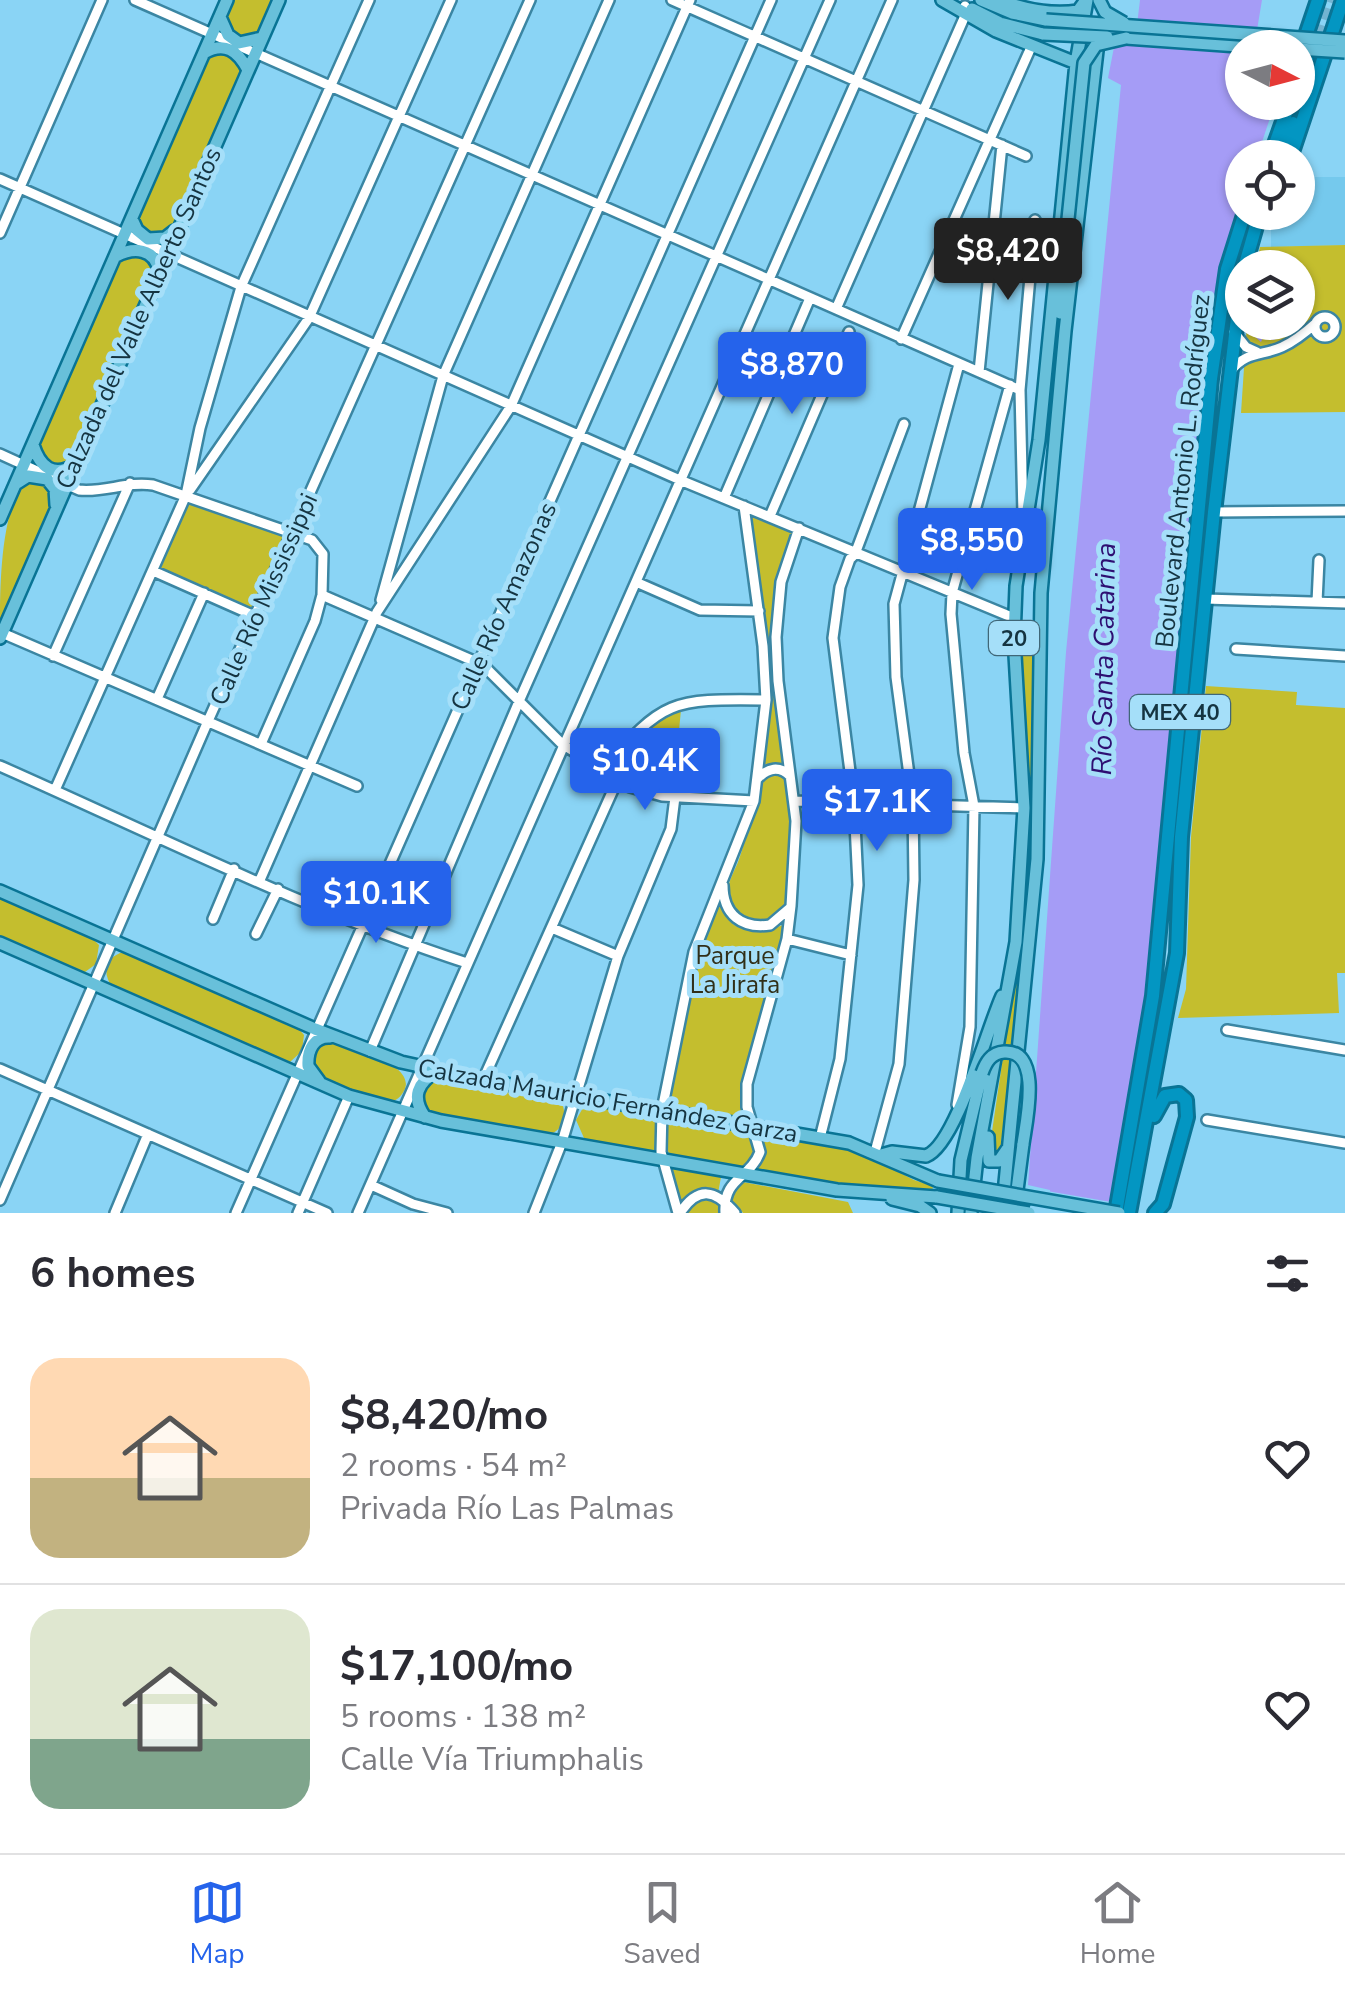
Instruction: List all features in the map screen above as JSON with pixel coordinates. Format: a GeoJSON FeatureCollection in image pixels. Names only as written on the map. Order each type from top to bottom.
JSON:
{"type":"FeatureCollection","features":[{"type":"Feature","properties":{"kind":"highway"},"geometry":{"type":"LineString","coordinates":[[1308,30],[1318,0]]}},
{"type":"Feature","properties":{"kind":"highway"},"geometry":{"type":"LineString","coordinates":[[1318,0],[1317,27],[1329,45]]}},
{"type":"Feature","properties":{"kind":"highway"},"geometry":{"type":"LineString","coordinates":[[1296,140],[1343,1]]}},
{"type":"Feature","properties":{"kind":"highway"},"geometry":{"type":"LineString","coordinates":[[1315,48],[1329,45]]}},
{"type":"Feature","properties":{"kind":"highway"},"geometry":{"type":"LineString","coordinates":[[1315,52],[1319,52],[1324,62]]}},
{"type":"Feature","properties":{"kind":"highway"},"geometry":{"type":"LineString","coordinates":[[1287,140],[1293,123]]}},
{"type":"Feature","properties":{"kind":"highway","name":"Boulevard Antonio L. Rodríguez"},"geometry":{"type":"LineString","coordinates":[[1118,1213],[1153,996],[1210,379],[1227,269],[1239,230]]}},
{"type":"Feature","properties":{"kind":"highway","name":"Boulevard Antonio L. Rodríguez"},"geometry":{"type":"LineString","coordinates":[[1129,1213],[1177,954],[1181,837],[1233,340]]}},
{"type":"Feature","properties":{"kind":"highway"},"geometry":{"type":"LineString","coordinates":[[1156,1074],[1162,1084],[1181,1090],[1192,1104],[1169,1194],[1172,1213]]}},
{"type":"Feature","properties":{"kind":"highway"},"geometry":{"type":"LineString","coordinates":[[1138,1161],[1159,1101],[1169,1094],[1181,1094],[1187,1105],[1186,1117],[1163,1204],[1155,1213]]}},
{"type":"Feature","properties":{"kind":"main road","name":"Calzada del Valle Alberto Santos"},"geometry":{"type":"LineString","coordinates":[[0,518],[227,0]]}},
{"type":"Feature","properties":{"kind":"main road","name":"Calzada del Valle Alberto Santos"},"geometry":{"type":"LineString","coordinates":[[1,635],[279,0]]}},
{"type":"Feature","properties":{"kind":"main road"},"geometry":{"type":"LineString","coordinates":[[942,0],[1000,23],[1043,34],[1127,32],[1345,46]]}},
{"type":"Feature","properties":{"kind":"main road"},"geometry":{"type":"LineString","coordinates":[[982,0],[1012,13],[1046,20],[1225,43]]}},
{"type":"Feature","properties":{"kind":"main road"},"geometry":{"type":"LineString","coordinates":[[999,0],[1028,8],[1070,12],[1078,11],[1087,0]]}},
{"type":"Feature","properties":{"kind":"main road","name":"20"},"geometry":{"type":"LineString","coordinates":[[971,1213],[986,1075],[1010,979],[1020,896],[1024,808],[1014,618],[1039,440],[1076,63],[1087,0]]}},
{"type":"Feature","properties":{"kind":"main road"},"geometry":{"type":"LineString","coordinates":[[1099,0],[1105,12],[1127,32]]}},
{"type":"Feature","properties":{"kind":"main road","name":"20"},"geometry":{"type":"LineString","coordinates":[[1002,1213],[1037,860],[1041,593],[1065,331],[1099,31],[1110,0]]}},
{"type":"Feature","properties":{"kind":"main road"},"geometry":{"type":"LineString","coordinates":[[1343,1],[1345,29]]}},
{"type":"Feature","properties":{"kind":"main road"},"geometry":{"type":"LineString","coordinates":[[961,6],[1032,45],[1076,63]]}},
{"type":"Feature","properties":{"kind":"main road"},"geometry":{"type":"LineString","coordinates":[[220,17],[228,35],[239,43],[262,38]]}},
{"type":"Feature","properties":{"kind":"main road"},"geometry":{"type":"LineString","coordinates":[[1065,331],[1060,308],[1084,63],[1096,45],[1127,32]]}},
{"type":"Feature","properties":{"kind":"main road"},"geometry":{"type":"LineString","coordinates":[[1329,45],[1345,46]]}},
{"type":"Feature","properties":{"kind":"main road"},"geometry":{"type":"LineString","coordinates":[[1315,51],[1345,46]]}},
{"type":"Feature","properties":{"kind":"main road"},"geometry":{"type":"LineString","coordinates":[[204,53],[220,47],[232,50],[248,70]]}},
{"type":"Feature","properties":{"kind":"main road"},"geometry":{"type":"LineString","coordinates":[[132,219],[148,239],[166,238],[178,227]]}},
{"type":"Feature","properties":{"kind":"main road"},"geometry":{"type":"LineString","coordinates":[[115,257],[126,251],[148,252],[160,270]]}},
{"type":"Feature","properties":{"kind":"main road"},"geometry":{"type":"LineString","coordinates":[[33,445],[40,464],[47,469],[61,472],[75,465]]}},
{"type":"Feature","properties":{"kind":"main road"},"geometry":{"type":"LineString","coordinates":[[15,485],[28,476],[47,479],[55,489],[56,509]]}},
{"type":"Feature","properties":{"kind":"main road","name":"Calzada Mauricio Fernández Garza"},"geometry":{"type":"LineString","coordinates":[[0,890],[315,1029],[423,1068],[849,1142],[938,1181],[1118,1213]]}},
{"type":"Feature","properties":{"kind":"main road","name":"Calzada Mauricio Fernández Garza"},"geometry":{"type":"LineString","coordinates":[[0,944],[322,1085],[403,1112],[837,1190],[937,1197],[1029,1213]]}},
{"type":"Feature","properties":{"kind":"main road"},"geometry":{"type":"LineString","coordinates":[[878,1154],[923,1157],[933,1154],[941,1145],[1010,979]]}},
{"type":"Feature","properties":{"kind":"main road"},"geometry":{"type":"LineString","coordinates":[[322,1085],[308,1066],[310,1050],[322,1037],[339,1039]]}},
{"type":"Feature","properties":{"kind":"main road"},"geometry":{"type":"LineString","coordinates":[[1008,1147],[999,1161],[987,1160],[987,1060],[999,1052],[1012,1053],[1025,1062],[1030,1082],[1014,1213]]}},
{"type":"Feature","properties":{"kind":"main road"},"geometry":{"type":"LineString","coordinates":[[425,1117],[418,1107],[417,1095],[424,1080],[437,1071]]}},
{"type":"Feature","properties":{"kind":"main road"},"geometry":{"type":"LineString","coordinates":[[900,1154],[923,1162],[940,1157],[950,1146],[986,1075]]}},
{"type":"Feature","properties":{"kind":"main road"},"geometry":{"type":"LineString","coordinates":[[958,1213],[961,1160],[986,1075]]}},
{"type":"Feature","properties":{"kind":"main road"},"geometry":{"type":"LineString","coordinates":[[884,1194],[930,1213]]}},
{"type":"Feature","properties":{"kind":"street"},"geometry":{"type":"LineString","coordinates":[[0,233],[102,0]]}},
{"type":"Feature","properties":{"kind":"street"},"geometry":{"type":"LineString","coordinates":[[135,0],[1015,387]]}},
{"type":"Feature","properties":{"kind":"street"},"geometry":{"type":"LineString","coordinates":[[54,790],[186,494],[242,287],[369,0]]}},
{"type":"Feature","properties":{"kind":"street"},"geometry":{"type":"LineString","coordinates":[[186,494],[309,318],[451,0]]}},
{"type":"Feature","properties":{"kind":"street","name":"Calle Río Mississippi"},"geometry":{"type":"LineString","coordinates":[[0,1200],[208,721],[530,0]]}},
{"type":"Feature","properties":{"kind":"street"},"geometry":{"type":"LineString","coordinates":[[260,880],[376,615],[443,376],[609,0]]}},
{"type":"Feature","properties":{"kind":"street"},"geometry":{"type":"LineString","coordinates":[[672,0],[688,3],[1026,156]]}},
{"type":"Feature","properties":{"kind":"street","name":"Calle Río Amazonas"},"geometry":{"type":"LineString","coordinates":[[236,1213],[771,0]]}},
{"type":"Feature","properties":{"kind":"street"},"geometry":{"type":"LineString","coordinates":[[370,1050],[520,699],[830,0]]}},
{"type":"Feature","properties":{"kind":"street"},"geometry":{"type":"LineString","coordinates":[[358,1213],[892,0]]}},
{"type":"Feature","properties":{"kind":"street"},"geometry":{"type":"LineString","coordinates":[[376,615],[511,406],[688,3]]}},
{"type":"Feature","properties":{"kind":"street"},"geometry":{"type":"LineString","coordinates":[[836,309],[923,110],[961,6]]}},
{"type":"Feature","properties":{"kind":"street"},"geometry":{"type":"LineString","coordinates":[[901,339],[1032,45]]}},
{"type":"Feature","properties":{"kind":"street"},"geometry":{"type":"LineString","coordinates":[[980,372],[1002,145]]}},
{"type":"Feature","properties":{"kind":"street"},"geometry":{"type":"LineString","coordinates":[[0,178],[680,480],[1014,618]]}},
{"type":"Feature","properties":{"kind":"street"},"geometry":{"type":"LineString","coordinates":[[957,1112],[970,1027],[974,806],[954,676],[952,593],[1015,387],[1036,220]]}},
{"type":"Feature","properties":{"kind":"street"},"geometry":{"type":"LineString","coordinates":[[724,498],[810,298]]}},
{"type":"Feature","properties":{"kind":"street"},"geometry":{"type":"LineString","coordinates":[[1315,336],[1328,337],[1338,320],[1322,318],[1316,323],[1320,336]]}},
{"type":"Feature","properties":{"kind":"street"},"geometry":{"type":"LineString","coordinates":[[770,516],[850,332]]}},
{"type":"Feature","properties":{"kind":"street"},"geometry":{"type":"LineString","coordinates":[[1240,340],[1257,352]]}},
{"type":"Feature","properties":{"kind":"street"},"geometry":{"type":"LineString","coordinates":[[1230,373],[1238,362],[1257,352],[1294,340]]}},
{"type":"Feature","properties":{"kind":"street"},"geometry":{"type":"LineString","coordinates":[[878,1154],[902,1043],[914,880],[913,806],[894,645],[894,604],[959,364]]}},
{"type":"Feature","properties":{"kind":"street"},"geometry":{"type":"LineString","coordinates":[[1015,387],[1024,528]]}},
{"type":"Feature","properties":{"kind":"street"},"geometry":{"type":"LineString","coordinates":[[820,1138],[840,1059],[858,862],[834,638],[840,587],[904,424]]}},
{"type":"Feature","properties":{"kind":"street"},"geometry":{"type":"LineString","coordinates":[[0,454],[66,484],[94,491],[130,484],[153,485],[186,494],[316,542],[323,554],[315,621],[261,744]]}},
{"type":"Feature","properties":{"kind":"street"},"geometry":{"type":"LineString","coordinates":[[194,456],[198,463],[208,466]]}},
{"type":"Feature","properties":{"kind":"street"},"geometry":{"type":"LineString","coordinates":[[54,656],[130,484]]}},
{"type":"Feature","properties":{"kind":"street"},"geometry":{"type":"LineString","coordinates":[[679,1213],[662,1159],[662,1110],[694,952],[754,801],[766,700],[759,611],[744,506]]}},
{"type":"Feature","properties":{"kind":"street"},"geometry":{"type":"LineString","coordinates":[[1214,512],[1345,511]]}},
{"type":"Feature","properties":{"kind":"street"},"geometry":{"type":"LineString","coordinates":[[724,1213],[724,1200],[731,1184],[754,1164],[760,1152],[747,1107],[747,1084],[787,939],[791,906],[796,849],[794,801],[776,637],[784,567],[798,528]]}},
{"type":"Feature","properties":{"kind":"street"},"geometry":{"type":"LineString","coordinates":[[1318,560],[1318,602]]}},
{"type":"Feature","properties":{"kind":"street"},"geometry":{"type":"LineString","coordinates":[[153,571],[257,616]]}},
{"type":"Feature","properties":{"kind":"street"},"geometry":{"type":"LineString","coordinates":[[636,582],[700,610],[759,611]]}},
{"type":"Feature","properties":{"kind":"street"},"geometry":{"type":"LineString","coordinates":[[321,593],[479,664],[520,699],[562,744],[617,781],[643,792],[674,797],[754,801]]}},
{"type":"Feature","properties":{"kind":"street"},"geometry":{"type":"LineString","coordinates":[[157,699],[204,594]]}},
{"type":"Feature","properties":{"kind":"street"},"geometry":{"type":"LineString","coordinates":[[1205,598],[1345,603]]}},
{"type":"Feature","properties":{"kind":"street"},"geometry":{"type":"LineString","coordinates":[[1,635],[357,786]]}},
{"type":"Feature","properties":{"kind":"street"},"geometry":{"type":"LineString","coordinates":[[1236,649],[1345,656]]}},
{"type":"Feature","properties":{"kind":"street"},"geometry":{"type":"LineString","coordinates":[[766,683],[770,679],[778,682]]}},
{"type":"Feature","properties":{"kind":"street"},"geometry":{"type":"LineString","coordinates":[[603,771],[641,726],[660,711],[705,700],[766,700]]}},
{"type":"Feature","properties":{"kind":"street"},"geometry":{"type":"LineString","coordinates":[[0,766],[364,926],[467,963]]}},
{"type":"Feature","properties":{"kind":"street"},"geometry":{"type":"LineString","coordinates":[[758,778],[772,769],[790,776]]}},
{"type":"Feature","properties":{"kind":"street"},"geometry":{"type":"LineString","coordinates":[[483,1080],[617,781]]}},
{"type":"Feature","properties":{"kind":"street"},"geometry":{"type":"LineString","coordinates":[[534,1213],[562,1142],[618,956],[671,829],[674,797]]}},
{"type":"Feature","properties":{"kind":"street"},"geometry":{"type":"LineString","coordinates":[[794,801],[1024,808]]}},
{"type":"Feature","properties":{"kind":"street"},"geometry":{"type":"LineString","coordinates":[[213,919],[234,870]]}},
{"type":"Feature","properties":{"kind":"street"},"geometry":{"type":"LineString","coordinates":[[724,882],[723,895],[730,914],[745,924],[770,925],[791,906]]}},
{"type":"Feature","properties":{"kind":"street"},"geometry":{"type":"LineString","coordinates":[[256,934],[278,889]]}},
{"type":"Feature","properties":{"kind":"street"},"geometry":{"type":"LineString","coordinates":[[552,928],[618,956]]}},
{"type":"Feature","properties":{"kind":"street"},"geometry":{"type":"LineString","coordinates":[[787,939],[851,955]]}},
{"type":"Feature","properties":{"kind":"street"},"geometry":{"type":"LineString","coordinates":[[1227,1030],[1345,1050]]}},
{"type":"Feature","properties":{"kind":"street"},"geometry":{"type":"LineString","coordinates":[[0,1069],[251,1180],[300,1208],[327,1213]]}},
{"type":"Feature","properties":{"kind":"street"},"geometry":{"type":"LineString","coordinates":[[300,1208],[349,1096]]}},
{"type":"Feature","properties":{"kind":"street"},"geometry":{"type":"LineString","coordinates":[[1207,1120],[1345,1143]]}},
{"type":"Feature","properties":{"kind":"street"},"geometry":{"type":"LineString","coordinates":[[115,1213],[148,1134]]}},
{"type":"Feature","properties":{"kind":"street"},"geometry":{"type":"LineString","coordinates":[[371,1185],[411,1208],[447,1213]]}},
{"type":"Feature","properties":{"kind":"street"},"geometry":{"type":"LineString","coordinates":[[679,1213],[700,1194],[724,1200],[734,1213]]}},
{"type":"Feature","properties":{"kind":"shaded area"},"geometry":{"type":"Polygon","coordinates":[[[1315,177],[1345,177],[1345,245],[1271,247],[1271,230],[1315,230],[1315,177]]]}},
{"type":"Feature","properties":{"kind":"green space"},"geometry":{"type":"Polygon","coordinates":[[[229,0],[274,0],[259,30],[240,37],[230,34],[223,16],[229,0]]]}},
{"type":"Feature","properties":{"kind":"green space"},"geometry":{"type":"Polygon","coordinates":[[[227,49],[241,64],[240,77],[171,231],[160,239],[140,233],[136,212],[206,56],[227,49]]]}},
{"type":"Feature","properties":{"kind":"green space"},"geometry":{"type":"Polygon","coordinates":[[[1345,245],[1345,412],[1241,413],[1246,340],[1315,340],[1315,250],[1259,250],[1345,245]]]}},
{"type":"Feature","properties":{"kind":"green space"},"geometry":{"type":"Polygon","coordinates":[[[136,252],[152,263],[152,274],[77,451],[70,461],[51,467],[36,449],[117,258],[136,252]]]}},
{"type":"Feature","properties":{"kind":"green space"},"geometry":{"type":"Polygon","coordinates":[[[33,479],[47,485],[52,506],[0,625],[8,521],[22,488],[33,479]]]}},
{"type":"Feature","properties":{"kind":"green space"},"geometry":{"type":"Polygon","coordinates":[[[189,501],[287,534],[253,611],[160,570],[189,501]]]}},
{"type":"Feature","properties":{"kind":"green space"},"geometry":{"type":"Polygon","coordinates":[[[748,513],[793,530],[779,582],[773,672],[769,673],[748,513]]]}},
{"type":"Feature","properties":{"kind":"green space"},"geometry":{"type":"Polygon","coordinates":[[[1020,621],[1035,627],[1029,902],[1001,1144],[999,1156],[995,1157],[989,1152],[1017,962],[1025,752],[1020,621]]]}},
{"type":"Feature","properties":{"kind":"green space"},"geometry":{"type":"Polygon","coordinates":[[[775,683],[785,766],[764,764],[771,684],[775,683]]]}},
{"type":"Feature","properties":{"kind":"green space"},"geometry":{"type":"Polygon","coordinates":[[[1206,686],[1297,692],[1296,705],[1345,708],[1345,973],[1337,973],[1339,1013],[1178,1018],[1186,989],[1191,837],[1206,686]]]}},
{"type":"Feature","properties":{"kind":"green space"},"geometry":{"type":"Polygon","coordinates":[[[681,710],[673,792],[617,773],[616,762],[638,739],[681,710]]]}},
{"type":"Feature","properties":{"kind":"green space"},"geometry":{"type":"Polygon","coordinates":[[[782,772],[793,800],[794,817],[788,904],[771,920],[751,923],[735,914],[729,884],[763,783],[769,773],[782,772]]]}},
{"type":"Feature","properties":{"kind":"green space"},"geometry":{"type":"Polygon","coordinates":[[[0,896],[90,936],[99,945],[96,964],[85,972],[76,971],[0,938],[0,896]]]}},
{"type":"Feature","properties":{"kind":"green space","name":"Parque La Jirafa"},"geometry":{"type":"Polygon","coordinates":[[[720,903],[730,921],[746,930],[785,924],[743,1081],[744,1119],[671,1107],[668,1101],[699,955],[720,903]]]}},
{"type":"Feature","properties":{"kind":"green space"},"geometry":{"type":"Polygon","coordinates":[[[120,953],[129,953],[298,1028],[304,1035],[302,1051],[290,1062],[281,1062],[112,987],[107,968],[120,953]]]}},
{"type":"Feature","properties":{"kind":"green space"},"geometry":{"type":"Polygon","coordinates":[[[333,1042],[392,1065],[406,1081],[402,1094],[384,1103],[319,1079],[311,1056],[321,1043],[333,1042]]]}},
{"type":"Feature","properties":{"kind":"green space"},"geometry":{"type":"Polygon","coordinates":[[[431,1078],[551,1096],[563,1106],[563,1121],[547,1135],[429,1113],[421,1107],[419,1089],[431,1078]]]}},
{"type":"Feature","properties":{"kind":"green space"},"geometry":{"type":"Polygon","coordinates":[[[594,1103],[656,1115],[656,1153],[584,1138],[576,1120],[584,1106],[594,1103]]]}},
{"type":"Feature","properties":{"kind":"green space"},"geometry":{"type":"Polygon","coordinates":[[[683,1119],[739,1129],[754,1140],[754,1156],[740,1168],[670,1155],[664,1131],[670,1123],[683,1119]]]}},
{"type":"Feature","properties":{"kind":"green space"},"geometry":{"type":"Polygon","coordinates":[[[761,1132],[855,1150],[933,1186],[932,1192],[847,1186],[755,1169],[763,1156],[761,1132]]]}},
{"type":"Feature","properties":{"kind":"green space"},"geometry":{"type":"Polygon","coordinates":[[[667,1165],[722,1172],[718,1193],[703,1191],[681,1208],[667,1165]]]}},
{"type":"Feature","properties":{"kind":"green space"},"geometry":{"type":"Polygon","coordinates":[[[743,1182],[848,1202],[853,1213],[743,1213],[730,1198],[731,1191],[743,1182]]]}},
{"type":"Feature","properties":{"kind":"green space"},"geometry":{"type":"Polygon","coordinates":[[[707,1196],[717,1201],[721,1213],[683,1213],[694,1199],[707,1196]]]}},
{"type":"Feature","properties":{"kind":"water","name":"Río Santa Catarina"},"geometry":{"type":"Polygon","coordinates":[[[1140,0],[1262,0],[1257,30],[1225,30],[1225,120],[1269,120],[1263,140],[1225,140],[1225,230],[1234,230],[1229,250],[1225,250],[1208,355],[1146,994],[1112,1201],[1052,1213],[1050,1190],[1028,1185],[1066,652],[1121,85],[1108,78],[1117,32],[1136,33],[1140,0]]]}},
{"type":"Feature","properties":{"kind":"pier"},"geometry":{"type":"Polygon","coordinates":[[[1024,1187],[1117,1203],[1114,1213],[1047,1213],[1046,1194],[1024,1187]]]}},
{"type":"Feature","properties":{"kind":"tunnel"},"geometry":{"type":"LineString","coordinates":[[1293,123],[1332,0]]}}]}
